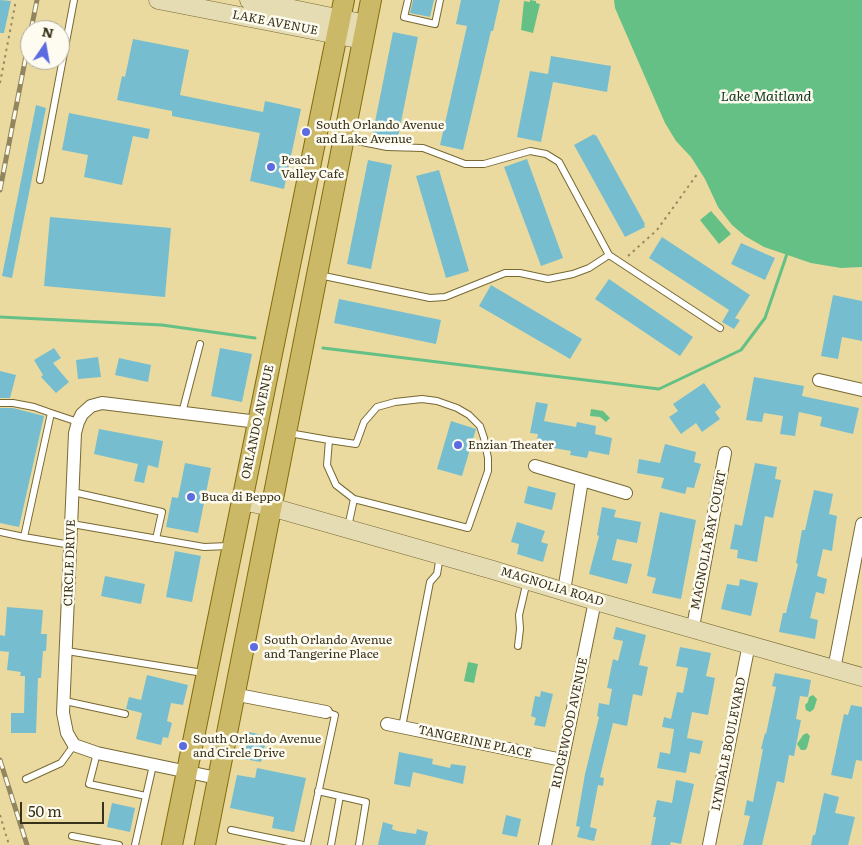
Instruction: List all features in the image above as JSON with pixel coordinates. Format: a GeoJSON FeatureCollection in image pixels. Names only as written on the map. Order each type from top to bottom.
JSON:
{"type":"FeatureCollection","features":[{"type":"Feature","properties":{"kind":"main road"},"geometry":{"type":"LineString","coordinates":[[206,840],[371,0]]}},
{"type":"Feature","properties":{"kind":"main road","name":"ORLANDO AVENUE"},"geometry":{"type":"LineString","coordinates":[[172,845],[340,18]]}},
{"type":"Feature","properties":{"kind":"main road"},"geometry":{"type":"LineString","coordinates":[[213,646],[217,674],[221,684],[234,694]]}},
{"type":"Feature","properties":{"kind":"street","name":"LAKE AVENUE"},"geometry":{"type":"LineString","coordinates":[[158,0],[340,18]]}},
{"type":"Feature","properties":{"kind":"street","name":"LAKE AVENUE"},"geometry":{"type":"LineString","coordinates":[[249,0],[268,2],[340,18],[365,32]]}},
{"type":"Feature","properties":{"kind":"street"},"geometry":{"type":"LineString","coordinates":[[819,380],[862,390]]}},
{"type":"Feature","properties":{"kind":"street"},"geometry":{"type":"LineString","coordinates":[[78,422],[82,414],[91,406],[102,403],[258,422]]}},
{"type":"Feature","properties":{"kind":"street","name":"CIRCLE DRIVE"},"geometry":{"type":"LineString","coordinates":[[74,744],[67,733],[63,713],[78,422]]}},
{"type":"Feature","properties":{"kind":"street","name":"MAGNOLIA BAY COURT"},"geometry":{"type":"LineString","coordinates":[[693,627],[726,453]]}},
{"type":"Feature","properties":{"kind":"street"},"geometry":{"type":"LineString","coordinates":[[535,466],[626,493]]}},
{"type":"Feature","properties":{"kind":"street"},"geometry":{"type":"LineString","coordinates":[[564,591],[582,480]]}},
{"type":"Feature","properties":{"kind":"street","name":"MAGNOLIA ROAD"},"geometry":{"type":"LineString","coordinates":[[242,501],[271,507],[862,677]]}},
{"type":"Feature","properties":{"kind":"street"},"geometry":{"type":"LineString","coordinates":[[834,669],[862,524]]}},
{"type":"Feature","properties":{"kind":"street","name":"RIDGEWOOD AVENUE"},"geometry":{"type":"LineString","coordinates":[[546,845],[596,601]]}},
{"type":"Feature","properties":{"kind":"street","name":"LYNDALE BOULEVARD"},"geometry":{"type":"LineString","coordinates":[[709,845],[749,644]]}},
{"type":"Feature","properties":{"kind":"street"},"geometry":{"type":"LineString","coordinates":[[234,694],[326,712]]}},
{"type":"Feature","properties":{"kind":"street","name":"TANGERINE PLACE"},"geometry":{"type":"LineString","coordinates":[[387,724],[562,760]]}},
{"type":"Feature","properties":{"kind":"street"},"geometry":{"type":"LineString","coordinates":[[74,744],[97,753],[217,778]]}},
{"type":"Feature","properties":{"kind":"lane"},"geometry":{"type":"LineString","coordinates":[[40,180],[74,0]]}},
{"type":"Feature","properties":{"kind":"lane"},"geometry":{"type":"LineString","coordinates":[[408,0],[404,17],[435,24],[440,0]]}},
{"type":"Feature","properties":{"kind":"lane"},"geometry":{"type":"LineString","coordinates":[[344,138],[387,147],[423,148],[465,164],[484,164],[530,151],[546,154],[559,162],[609,255],[720,328]]}},
{"type":"Feature","properties":{"kind":"lane"},"geometry":{"type":"LineString","coordinates":[[316,275],[430,298],[445,297],[505,273],[520,273],[548,279],[573,274],[589,268],[609,255]]}},
{"type":"Feature","properties":{"kind":"lane"},"geometry":{"type":"LineString","coordinates":[[182,414],[200,344]]}},
{"type":"Feature","properties":{"kind":"lane"},"geometry":{"type":"LineString","coordinates":[[286,432],[356,444],[364,422],[377,407],[395,402],[422,399],[437,401],[457,408],[480,426],[486,448],[488,471],[468,528],[354,499],[336,485],[327,465],[329,440]]}},
{"type":"Feature","properties":{"kind":"lane"},"geometry":{"type":"LineString","coordinates":[[0,403],[20,404],[78,422]]}},
{"type":"Feature","properties":{"kind":"lane"},"geometry":{"type":"LineString","coordinates":[[24,537],[51,413]]}},
{"type":"Feature","properties":{"kind":"lane"},"geometry":{"type":"LineString","coordinates":[[73,492],[162,512],[156,540]]}},
{"type":"Feature","properties":{"kind":"lane"},"geometry":{"type":"LineString","coordinates":[[348,529],[354,499]]}},
{"type":"Feature","properties":{"kind":"lane"},"geometry":{"type":"LineString","coordinates":[[72,524],[204,547],[233,546]]}},
{"type":"Feature","properties":{"kind":"lane"},"geometry":{"type":"LineString","coordinates":[[0,532],[71,545]]}},
{"type":"Feature","properties":{"kind":"lane"},"geometry":{"type":"LineString","coordinates":[[402,727],[430,582],[437,574],[440,555]]}},
{"type":"Feature","properties":{"kind":"lane"},"geometry":{"type":"LineString","coordinates":[[518,646],[519,616],[527,580]]}},
{"type":"Feature","properties":{"kind":"lane"},"geometry":{"type":"LineString","coordinates":[[67,651],[207,674]]}},
{"type":"Feature","properties":{"kind":"lane"},"geometry":{"type":"LineString","coordinates":[[65,701],[124,714]]}},
{"type":"Feature","properties":{"kind":"lane"},"geometry":{"type":"LineString","coordinates":[[231,830],[305,845],[335,715],[326,712]]}},
{"type":"Feature","properties":{"kind":"lane"},"geometry":{"type":"LineString","coordinates":[[26,779],[61,763],[74,744]]}},
{"type":"Feature","properties":{"kind":"lane"},"geometry":{"type":"LineString","coordinates":[[97,753],[89,784],[146,796]]}},
{"type":"Feature","properties":{"kind":"lane"},"geometry":{"type":"LineString","coordinates":[[136,845],[153,765]]}},
{"type":"Feature","properties":{"kind":"lane"},"geometry":{"type":"LineString","coordinates":[[318,791],[366,802],[359,845]]}},
{"type":"Feature","properties":{"kind":"lane"},"geometry":{"type":"LineString","coordinates":[[331,845],[340,796]]}},
{"type":"Feature","properties":{"kind":"lane"},"geometry":{"type":"LineString","coordinates":[[72,836],[119,845]]}},
{"type":"Feature","properties":{"kind":"path"},"geometry":{"type":"LineString","coordinates":[[0,83],[16,0]]}},
{"type":"Feature","properties":{"kind":"path"},"geometry":{"type":"LineString","coordinates":[[621,263],[657,230],[698,173]]}},
{"type":"Feature","properties":{"kind":"path"},"geometry":{"type":"LineString","coordinates":[[0,815],[9,845]]}},
{"type":"Feature","properties":{"kind":"water"},"geometry":{"type":"Polygon","coordinates":[[[530,0],[540,4],[533,33],[521,30],[524,1],[530,2],[530,0]]]}},
{"type":"Feature","properties":{"kind":"water","name":"Lake Maitland"},"geometry":{"type":"Polygon","coordinates":[[[614,0],[862,0],[862,267],[841,268],[811,263],[764,247],[745,236],[732,225],[718,207],[705,179],[691,157],[676,141],[665,123],[615,8],[614,0]]]}},
{"type":"Feature","properties":{"kind":"water"},"geometry":{"type":"Polygon","coordinates":[[[711,211],[731,234],[719,244],[700,220],[711,211]]]}},
{"type":"Feature","properties":{"kind":"water"},"geometry":{"type":"Polygon","coordinates":[[[591,409],[603,411],[610,418],[606,422],[600,417],[590,416],[591,409]]]}},
{"type":"Feature","properties":{"kind":"water"},"geometry":{"type":"Polygon","coordinates":[[[468,662],[478,664],[474,683],[464,681],[468,662]]]}},
{"type":"Feature","properties":{"kind":"water"},"geometry":{"type":"Polygon","coordinates":[[[813,695],[817,699],[814,709],[810,712],[806,710],[805,705],[809,697],[813,695]]]}},
{"type":"Feature","properties":{"kind":"water"},"geometry":{"type":"Polygon","coordinates":[[[807,733],[810,736],[807,748],[801,750],[797,744],[803,735],[807,733]]]}},
{"type":"Feature","properties":{"kind":"building"},"geometry":{"type":"Polygon","coordinates":[[[0,0],[11,1],[4,33],[0,33],[0,0]]]}},
{"type":"Feature","properties":{"kind":"building"},"geometry":{"type":"Polygon","coordinates":[[[413,0],[434,0],[430,17],[410,13],[413,0]]]}},
{"type":"Feature","properties":{"kind":"building"},"geometry":{"type":"Polygon","coordinates":[[[461,0],[500,0],[463,150],[440,145],[467,26],[456,24],[461,0]]]}},
{"type":"Feature","properties":{"kind":"building"},"geometry":{"type":"Polygon","coordinates":[[[393,32],[418,37],[397,142],[372,137],[393,32]]]}},
{"type":"Feature","properties":{"kind":"building"},"geometry":{"type":"Polygon","coordinates":[[[133,39],[189,50],[180,95],[263,112],[265,101],[301,109],[284,189],[250,181],[260,133],[172,116],[172,111],[117,100],[122,76],[125,77],[133,39]]]}},
{"type":"Feature","properties":{"kind":"building"},"geometry":{"type":"Polygon","coordinates":[[[551,56],[611,66],[607,92],[553,82],[541,142],[517,137],[530,71],[548,74],[551,56]]]}},
{"type":"Feature","properties":{"kind":"building"},"geometry":{"type":"Polygon","coordinates":[[[36,105],[46,108],[12,278],[2,276],[36,105]]]}},
{"type":"Feature","properties":{"kind":"building"},"geometry":{"type":"Polygon","coordinates":[[[69,113],[150,129],[148,139],[133,136],[122,185],[84,177],[88,155],[62,150],[69,113]]]}},
{"type":"Feature","properties":{"kind":"building"},"geometry":{"type":"Polygon","coordinates":[[[594,134],[645,224],[645,227],[625,237],[574,145],[594,134]]]}},
{"type":"Feature","properties":{"kind":"building"},"geometry":{"type":"Polygon","coordinates":[[[527,159],[563,258],[541,266],[504,167],[527,159]]]}},
{"type":"Feature","properties":{"kind":"building"},"geometry":{"type":"Polygon","coordinates":[[[368,160],[392,165],[371,269],[347,264],[368,160]]]}},
{"type":"Feature","properties":{"kind":"building"},"geometry":{"type":"Polygon","coordinates":[[[439,170],[469,271],[446,278],[416,176],[439,170]]]}},
{"type":"Feature","properties":{"kind":"building"},"geometry":{"type":"Polygon","coordinates":[[[50,217],[171,228],[165,297],[44,286],[50,217]]]}},
{"type":"Feature","properties":{"kind":"building"},"geometry":{"type":"Polygon","coordinates":[[[662,237],[750,295],[735,318],[740,320],[734,329],[722,322],[729,310],[649,258],[662,237]]]}},
{"type":"Feature","properties":{"kind":"building"},"geometry":{"type":"Polygon","coordinates":[[[741,243],[775,258],[765,280],[731,264],[741,243]]]}},
{"type":"Feature","properties":{"kind":"building"},"geometry":{"type":"Polygon","coordinates":[[[609,279],[693,337],[680,356],[595,299],[609,279]]]}},
{"type":"Feature","properties":{"kind":"building"},"geometry":{"type":"Polygon","coordinates":[[[491,285],[582,339],[570,359],[479,306],[491,285]]]}},
{"type":"Feature","properties":{"kind":"building"},"geometry":{"type":"Polygon","coordinates":[[[833,295],[862,301],[862,341],[842,337],[838,359],[821,356],[833,295]]]}},
{"type":"Feature","properties":{"kind":"building"},"geometry":{"type":"Polygon","coordinates":[[[339,299],[441,320],[436,344],[334,323],[339,299]]]}},
{"type":"Feature","properties":{"kind":"building"},"geometry":{"type":"Polygon","coordinates":[[[54,348],[61,358],[53,363],[69,382],[56,393],[41,377],[43,375],[34,360],[54,348]]]}},
{"type":"Feature","properties":{"kind":"building"},"geometry":{"type":"Polygon","coordinates":[[[220,348],[252,354],[242,402],[211,396],[220,348]]]}},
{"type":"Feature","properties":{"kind":"building"},"geometry":{"type":"Polygon","coordinates":[[[98,357],[101,377],[78,379],[76,360],[98,357]]]}},
{"type":"Feature","properties":{"kind":"building"},"geometry":{"type":"Polygon","coordinates":[[[119,358],[151,365],[148,382],[115,375],[119,358]]]}},
{"type":"Feature","properties":{"kind":"building"},"geometry":{"type":"Polygon","coordinates":[[[0,371],[16,375],[10,398],[0,398],[0,371]]]}},
{"type":"Feature","properties":{"kind":"building"},"geometry":{"type":"Polygon","coordinates":[[[754,377],[804,386],[802,396],[859,408],[853,434],[820,426],[822,417],[799,412],[795,436],[780,434],[783,416],[764,413],[762,422],[746,420],[754,377]]]}},
{"type":"Feature","properties":{"kind":"building"},"geometry":{"type":"Polygon","coordinates":[[[704,383],[721,407],[715,412],[720,419],[702,432],[696,423],[681,434],[669,417],[678,411],[673,404],[704,383]]]}},
{"type":"Feature","properties":{"kind":"building"},"geometry":{"type":"Polygon","coordinates":[[[536,402],[548,404],[544,421],[576,427],[577,422],[596,426],[595,434],[612,438],[609,455],[589,451],[587,458],[570,455],[571,451],[536,445],[538,434],[530,433],[536,402]]]}},
{"type":"Feature","properties":{"kind":"building"},"geometry":{"type":"Polygon","coordinates":[[[0,408],[13,408],[44,416],[19,527],[0,523],[0,408]]]}},
{"type":"Feature","properties":{"kind":"building"},"geometry":{"type":"Polygon","coordinates":[[[451,421],[476,429],[462,476],[437,469],[451,421]]]}},
{"type":"Feature","properties":{"kind":"building"},"geometry":{"type":"Polygon","coordinates":[[[99,429],[163,441],[158,468],[148,465],[144,483],[134,481],[138,464],[94,454],[99,429]]]}},
{"type":"Feature","properties":{"kind":"building"},"geometry":{"type":"Polygon","coordinates":[[[665,444],[696,452],[694,462],[701,464],[694,488],[687,487],[685,494],[661,488],[664,478],[637,473],[639,459],[660,463],[665,444]]]}},
{"type":"Feature","properties":{"kind":"building","name":"Buca di Beppo"},"geometry":{"type":"Polygon","coordinates":[[[185,463],[211,468],[198,533],[166,527],[172,497],[178,498],[185,463]]]}},
{"type":"Feature","properties":{"kind":"building"},"geometry":{"type":"Polygon","coordinates":[[[755,463],[777,467],[775,479],[781,480],[773,518],[765,516],[757,562],[737,558],[738,550],[730,549],[735,524],[742,526],[755,463]]]}},
{"type":"Feature","properties":{"kind":"building"},"geometry":{"type":"Polygon","coordinates":[[[528,486],[556,493],[552,510],[524,503],[528,486]]]}},
{"type":"Feature","properties":{"kind":"building"},"geometry":{"type":"Polygon","coordinates":[[[814,490],[833,494],[829,514],[837,516],[832,551],[823,549],[817,576],[827,579],[824,594],[816,592],[810,618],[818,620],[815,639],[779,632],[783,613],[786,613],[798,564],[796,563],[802,530],[805,530],[814,490]]]}},
{"type":"Feature","properties":{"kind":"building"},"geometry":{"type":"Polygon","coordinates":[[[602,507],[616,510],[614,517],[641,522],[637,543],[617,539],[612,560],[632,564],[627,584],[589,574],[599,536],[597,535],[602,507]]]}},
{"type":"Feature","properties":{"kind":"building"},"geometry":{"type":"Polygon","coordinates":[[[660,512],[696,520],[681,599],[652,593],[656,578],[647,576],[660,512]]]}},
{"type":"Feature","properties":{"kind":"building"},"geometry":{"type":"Polygon","coordinates":[[[517,522],[545,531],[541,542],[548,544],[543,562],[517,554],[519,544],[511,542],[517,522]]]}},
{"type":"Feature","properties":{"kind":"building"},"geometry":{"type":"Polygon","coordinates":[[[175,551],[201,556],[192,602],[166,597],[175,551]]]}},
{"type":"Feature","properties":{"kind":"building"},"geometry":{"type":"Polygon","coordinates":[[[105,576],[145,584],[141,604],[101,596],[105,576]]]}},
{"type":"Feature","properties":{"kind":"building"},"geometry":{"type":"Polygon","coordinates":[[[740,579],[758,583],[751,616],[721,609],[727,584],[739,586],[740,579]]]}},
{"type":"Feature","properties":{"kind":"building"},"geometry":{"type":"Polygon","coordinates":[[[7,607],[43,610],[41,634],[47,634],[46,651],[43,651],[41,678],[38,678],[36,733],[11,733],[11,713],[24,713],[25,676],[20,676],[21,672],[7,670],[9,652],[0,651],[0,635],[5,636],[7,607]]]}},
{"type":"Feature","properties":{"kind":"building"},"geometry":{"type":"Polygon","coordinates":[[[616,627],[646,635],[639,665],[648,667],[642,696],[633,694],[627,726],[613,723],[600,777],[604,778],[603,786],[598,785],[590,827],[597,829],[594,841],[577,837],[580,827],[576,826],[585,774],[599,717],[597,716],[599,703],[609,705],[612,689],[607,688],[613,659],[618,661],[623,641],[613,639],[616,627]]]}},
{"type":"Feature","properties":{"kind":"building"},"geometry":{"type":"Polygon","coordinates":[[[680,647],[711,653],[706,676],[715,678],[708,715],[692,712],[687,738],[703,741],[700,754],[690,752],[686,773],[657,768],[660,752],[670,754],[674,729],[662,727],[664,717],[671,719],[677,692],[683,693],[688,668],[676,666],[680,647]]]}},
{"type":"Feature","properties":{"kind":"building"},"geometry":{"type":"Polygon","coordinates":[[[775,673],[811,680],[808,697],[800,696],[796,719],[801,720],[794,756],[789,755],[784,783],[777,781],[762,845],[743,845],[750,816],[744,815],[747,800],[753,802],[763,749],[761,749],[776,687],[772,686],[775,673]]]}},
{"type":"Feature","properties":{"kind":"building"},"geometry":{"type":"Polygon","coordinates":[[[147,675],[188,685],[183,705],[171,703],[167,721],[172,723],[168,738],[163,737],[161,745],[136,739],[142,713],[126,709],[129,697],[141,700],[147,675]]]}},
{"type":"Feature","properties":{"kind":"building"},"geometry":{"type":"Polygon","coordinates":[[[541,691],[553,694],[545,727],[534,725],[536,718],[531,716],[535,696],[540,697],[541,691]]]}},
{"type":"Feature","properties":{"kind":"building"},"geometry":{"type":"Polygon","coordinates":[[[851,705],[862,707],[862,761],[856,760],[852,779],[831,775],[844,714],[848,715],[851,705]]]}},
{"type":"Feature","properties":{"kind":"building"},"geometry":{"type":"Polygon","coordinates":[[[249,732],[267,736],[261,762],[244,759],[249,732]]]}},
{"type":"Feature","properties":{"kind":"building"},"geometry":{"type":"Polygon","coordinates":[[[399,752],[433,759],[432,764],[450,768],[451,764],[466,766],[463,784],[413,772],[410,787],[394,784],[399,752]]]}},
{"type":"Feature","properties":{"kind":"building"},"geometry":{"type":"Polygon","coordinates":[[[257,768],[306,778],[294,832],[272,828],[274,817],[230,808],[237,775],[255,778],[257,768]]]}},
{"type":"Feature","properties":{"kind":"building"},"geometry":{"type":"Polygon","coordinates":[[[676,780],[694,784],[681,844],[671,842],[670,845],[651,845],[656,817],[653,817],[657,800],[672,803],[676,780]]]}},
{"type":"Feature","properties":{"kind":"building"},"geometry":{"type":"Polygon","coordinates":[[[824,793],[839,797],[835,813],[855,817],[848,845],[811,845],[824,793]]]}},
{"type":"Feature","properties":{"kind":"building"},"geometry":{"type":"Polygon","coordinates":[[[112,803],[135,808],[130,832],[107,827],[112,803]]]}},
{"type":"Feature","properties":{"kind":"building"},"geometry":{"type":"Polygon","coordinates":[[[506,815],[521,819],[517,837],[502,834],[506,815]]]}},
{"type":"Feature","properties":{"kind":"building"},"geometry":{"type":"Polygon","coordinates":[[[383,822],[393,825],[392,829],[397,831],[416,834],[417,829],[428,832],[425,845],[378,845],[383,822]]]}},
{"type":"Feature","properties":{"kind":"waterway"},"geometry":{"type":"LineString","coordinates":[[323,348],[659,389],[741,350],[765,318],[787,254]]}},
{"type":"Feature","properties":{"kind":"waterway"},"geometry":{"type":"LineString","coordinates":[[0,317],[162,325],[255,338]]}},
{"type":"Feature","properties":{"kind":"railway"},"geometry":{"type":"LineString","coordinates":[[33,20],[37,0]]}},
{"type":"Feature","properties":{"kind":"railway"},"geometry":{"type":"LineString","coordinates":[[0,190],[23,70]]}},
{"type":"Feature","properties":{"kind":"railway"},"geometry":{"type":"LineString","coordinates":[[0,760],[27,845]]}},
{"type":"Feature","properties":{"kind":"place","name":"South Orlando Avenue and Lake Avenue"},"geometry":{"type":"Point","coordinates":[306,132]}},
{"type":"Feature","properties":{"kind":"place","name":"Peach Valley Cafe"},"geometry":{"type":"Point","coordinates":[271,167]}},
{"type":"Feature","properties":{"kind":"place","name":"Enzian Theater"},"geometry":{"type":"Point","coordinates":[458,445]}},
{"type":"Feature","properties":{"kind":"place","name":"Buca di Beppo"},"geometry":{"type":"Point","coordinates":[191,497]}},
{"type":"Feature","properties":{"kind":"place","name":"South Orlando Avenue and Tangerine Place"},"geometry":{"type":"Point","coordinates":[254,647]}},
{"type":"Feature","properties":{"kind":"place","name":"South Orlando Avenue and Circle Drive"},"geometry":{"type":"Point","coordinates":[183,746]}}]}
